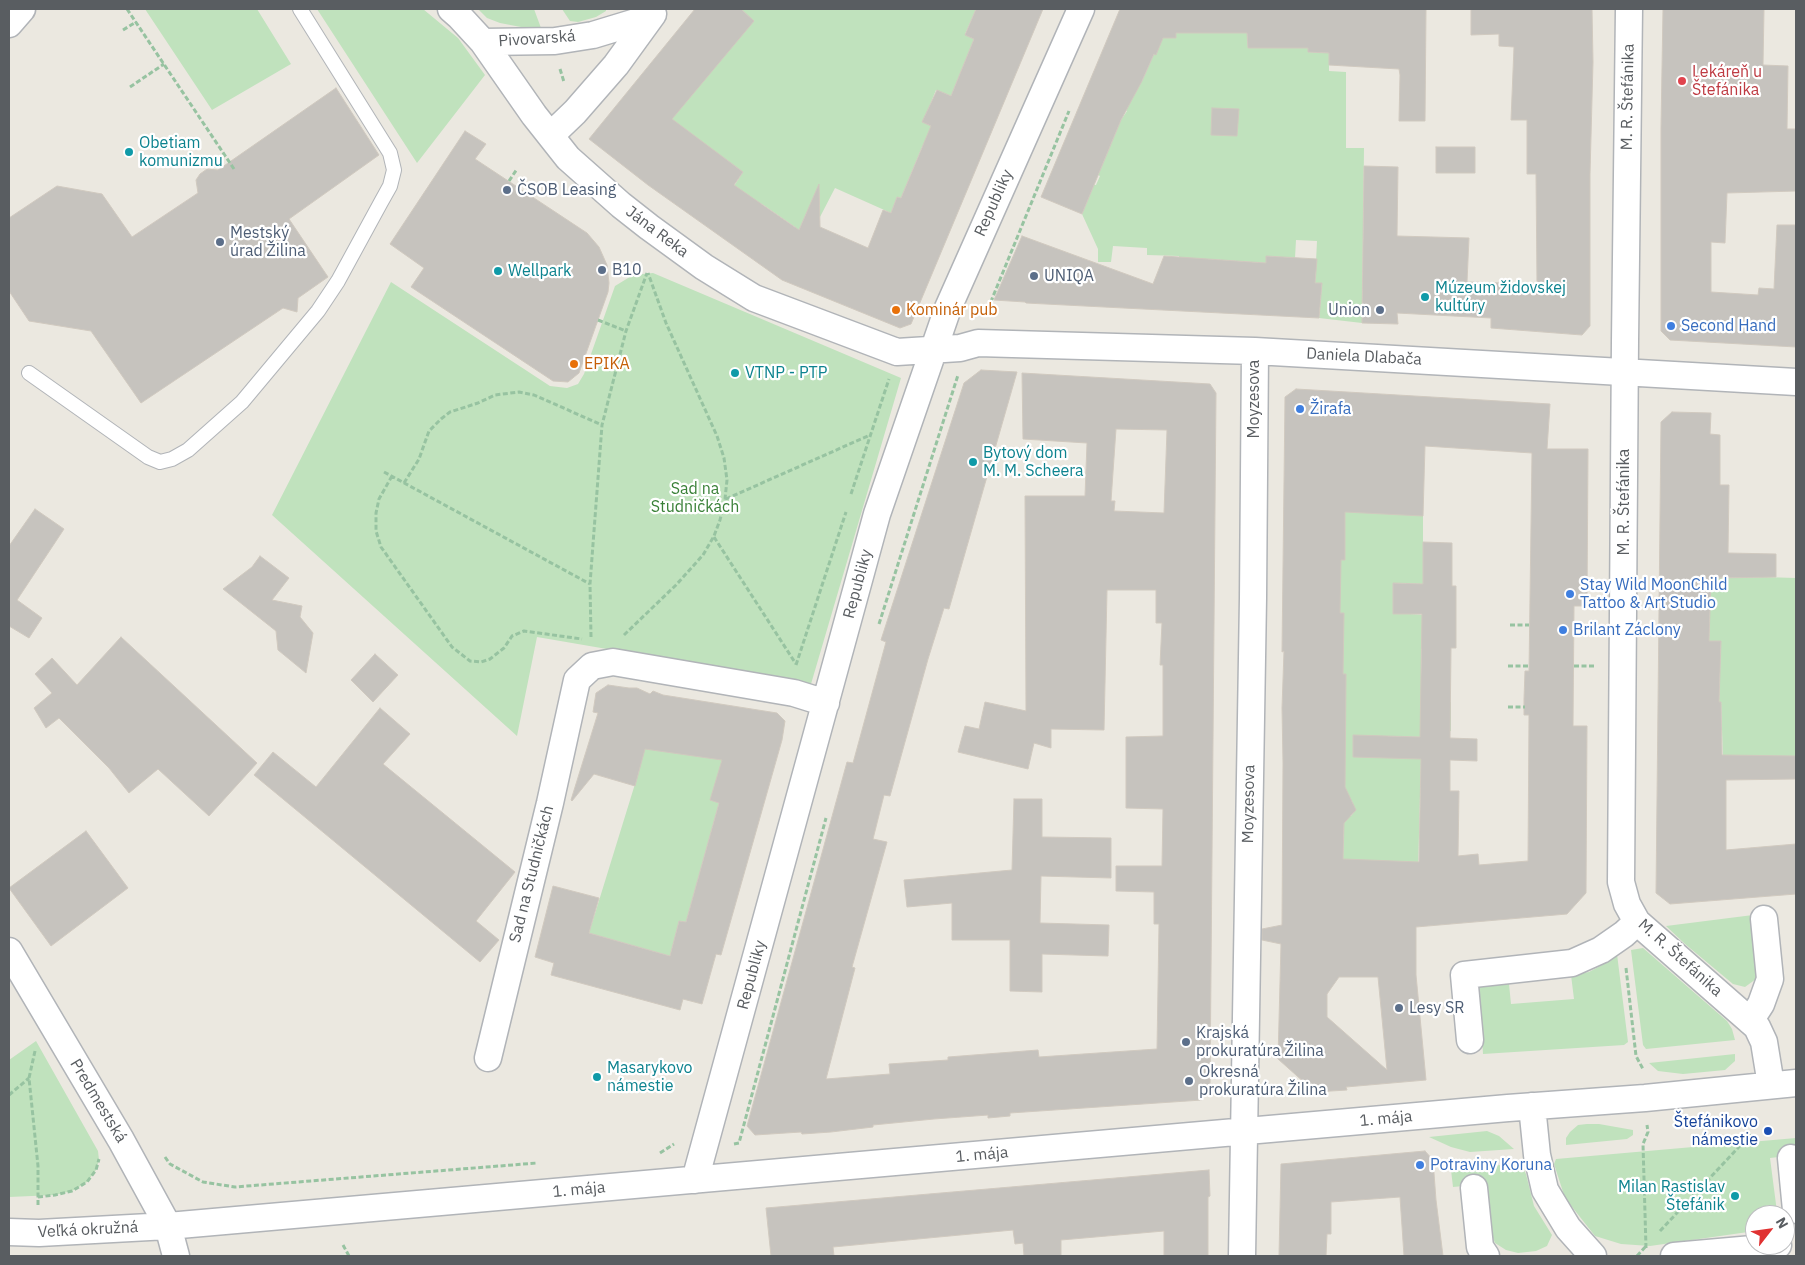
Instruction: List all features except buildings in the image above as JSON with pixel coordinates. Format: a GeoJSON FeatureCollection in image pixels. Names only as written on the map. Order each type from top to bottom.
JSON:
{"type":"FeatureCollection","features":[{"type":"Feature","properties":{"kind":"street"},"geometry":{"type":"LineString","coordinates":[[9,24],[22,9]]}},
{"type":"Feature","properties":{"kind":"street","name":"Jána Reka"},"geometry":{"type":"LineString","coordinates":[[451,9],[483,42],[568,158],[622,206],[704,267],[754,298],[897,352],[932,351]]}},
{"type":"Feature","properties":{"kind":"street","name":"Republiky"},"geometry":{"type":"LineString","coordinates":[[695,1180],[877,514],[948,308],[1081,9]]}},
{"type":"Feature","properties":{"kind":"street","name":"M. R. Štefánika"},"geometry":{"type":"LineString","coordinates":[[1629,9],[1621,882],[1627,904],[1637,922],[1756,1027],[1764,1042],[1771,1085]]}},
{"type":"Feature","properties":{"kind":"street","name":"Pivovarská"},"geometry":{"type":"LineString","coordinates":[[483,42],[555,40],[593,34],[654,14]]}},
{"type":"Feature","properties":{"kind":"street","name":"Pivovarská"},"geometry":{"type":"LineString","coordinates":[[551,135],[575,112],[616,64],[654,14]]}},
{"type":"Feature","properties":{"kind":"street","name":"Daniela Dlabača"},"geometry":{"type":"LineString","coordinates":[[932,351],[960,348],[978,343],[1255,351],[1796,382]]}},
{"type":"Feature","properties":{"kind":"street","name":"Moyzesova"},"geometry":{"type":"LineString","coordinates":[[1242,1256],[1253,598],[1255,351]]}},
{"type":"Feature","properties":{"kind":"street","name":"Sad na Studničkách"},"geometry":{"type":"LineString","coordinates":[[488,1058],[550,803],[577,680],[592,666],[613,662],[794,693],[826,703]]}},
{"type":"Feature","properties":{"kind":"street"},"geometry":{"type":"LineString","coordinates":[[1750,1020],[1761,1004],[1770,979],[1764,919]]}},
{"type":"Feature","properties":{"kind":"street"},"geometry":{"type":"LineString","coordinates":[[1470,1040],[1464,975],[1572,963],[1601,950],[1637,922]]}},
{"type":"Feature","properties":{"kind":"street","name":"Predmestská"},"geometry":{"type":"LineString","coordinates":[[9,951],[121,1140],[168,1226],[176,1256]]}},
{"type":"Feature","properties":{"kind":"street","name":"1. mája"},"geometry":{"type":"LineString","coordinates":[[168,1226],[1532,1106],[1645,1098],[1796,1083]]}},
{"type":"Feature","properties":{"kind":"street"},"geometry":{"type":"LineString","coordinates":[[1532,1106],[1537,1155],[1544,1190],[1568,1228],[1593,1256]]}},
{"type":"Feature","properties":{"kind":"street"},"geometry":{"type":"LineString","coordinates":[[1792,1158],[1796,1210]]}},
{"type":"Feature","properties":{"kind":"street"},"geometry":{"type":"LineString","coordinates":[[1474,1188],[1480,1247],[1486,1256]]}},
{"type":"Feature","properties":{"kind":"street","name":"Veľká okružná"},"geometry":{"type":"LineString","coordinates":[[9,1232],[39,1233],[168,1226]]}},
{"type":"Feature","properties":{"kind":"street"},"geometry":{"type":"LineString","coordinates":[[1674,1256],[1745,1250]]}},
{"type":"Feature","properties":{"kind":"lane"},"geometry":{"type":"LineString","coordinates":[[29,373],[148,457],[160,462],[172,459],[188,450],[242,402],[318,311],[338,281],[390,186],[394,170],[390,153],[300,9]]}},
{"type":"Feature","properties":{"kind":"path"},"geometry":{"type":"LineString","coordinates":[[128,9],[234,169]]}},
{"type":"Feature","properties":{"kind":"path"},"geometry":{"type":"LineString","coordinates":[[123,30],[136,22]]}},
{"type":"Feature","properties":{"kind":"path"},"geometry":{"type":"LineString","coordinates":[[558,61],[565,86]]}},
{"type":"Feature","properties":{"kind":"path"},"geometry":{"type":"LineString","coordinates":[[130,87],[164,64]]}},
{"type":"Feature","properties":{"kind":"path"},"geometry":{"type":"LineString","coordinates":[[987,311],[1070,109]]}},
{"type":"Feature","properties":{"kind":"path"},"geometry":{"type":"LineString","coordinates":[[509,181],[517,169]]}},
{"type":"Feature","properties":{"kind":"path"},"geometry":{"type":"LineString","coordinates":[[392,476],[379,499],[376,513],[376,531],[381,547],[452,647],[470,661],[481,662],[490,659],[504,648],[512,636],[524,631],[591,640],[590,584],[602,425],[626,332],[648,272],[666,323],[717,436],[728,480],[725,499],[714,536],[702,555],[691,570],[623,637]]}},
{"type":"Feature","properties":{"kind":"path"},"geometry":{"type":"LineString","coordinates":[[598,320],[626,332]]}},
{"type":"Feature","properties":{"kind":"path"},"geometry":{"type":"LineString","coordinates":[[876,631],[959,372]]}},
{"type":"Feature","properties":{"kind":"path"},"geometry":{"type":"LineString","coordinates":[[849,501],[887,385]]}},
{"type":"Feature","properties":{"kind":"path"},"geometry":{"type":"LineString","coordinates":[[404,483],[419,459],[429,431],[441,419],[450,412],[495,395],[519,392],[534,395],[602,425]]}},
{"type":"Feature","properties":{"kind":"path"},"geometry":{"type":"LineString","coordinates":[[725,499],[870,435]]}},
{"type":"Feature","properties":{"kind":"path"},"geometry":{"type":"LineString","coordinates":[[384,472],[590,584]]}},
{"type":"Feature","properties":{"kind":"path"},"geometry":{"type":"LineString","coordinates":[[795,674],[796,665],[802,652],[846,510]]}},
{"type":"Feature","properties":{"kind":"path"},"geometry":{"type":"LineString","coordinates":[[714,536],[796,665]]}},
{"type":"Feature","properties":{"kind":"path"},"geometry":{"type":"LineString","coordinates":[[1510,625],[1529,625]]}},
{"type":"Feature","properties":{"kind":"path"},"geometry":{"type":"LineString","coordinates":[[1508,666],[1529,666]]}},
{"type":"Feature","properties":{"kind":"path"},"geometry":{"type":"LineString","coordinates":[[1574,666],[1596,666]]}},
{"type":"Feature","properties":{"kind":"path"},"geometry":{"type":"LineString","coordinates":[[1508,707],[1525,707]]}},
{"type":"Feature","properties":{"kind":"path"},"geometry":{"type":"LineString","coordinates":[[739,1143],[828,811]]}},
{"type":"Feature","properties":{"kind":"path"},"geometry":{"type":"LineString","coordinates":[[1625,959],[1636,1056],[1643,1068]]}},
{"type":"Feature","properties":{"kind":"path"},"geometry":{"type":"LineString","coordinates":[[37,1042],[29,1078],[38,1166],[38,1202]]}},
{"type":"Feature","properties":{"kind":"path"},"geometry":{"type":"LineString","coordinates":[[9,1095],[29,1078]]}},
{"type":"Feature","properties":{"kind":"path"},"geometry":{"type":"LineString","coordinates":[[1646,1246],[1643,1144],[1648,1132]]}},
{"type":"Feature","properties":{"kind":"path"},"geometry":{"type":"LineString","coordinates":[[1659,1232],[1752,1132]]}},
{"type":"Feature","properties":{"kind":"path"},"geometry":{"type":"LineString","coordinates":[[655,1154],[673,1146]]}},
{"type":"Feature","properties":{"kind":"path"},"geometry":{"type":"LineString","coordinates":[[159,1150],[170,1164],[203,1182],[235,1187],[547,1162]]}},
{"type":"Feature","properties":{"kind":"path"},"geometry":{"type":"LineString","coordinates":[[38,1197],[55,1196],[72,1191],[87,1182],[96,1170],[99,1160],[98,1151]]}},
{"type":"Feature","properties":{"kind":"path"},"geometry":{"type":"LineString","coordinates":[[1637,1256],[1652,1239]]}},
{"type":"Feature","properties":{"kind":"path"},"geometry":{"type":"LineString","coordinates":[[343,1245],[349,1256]]}},
{"type":"Feature","properties":{"kind":"green space"},"geometry":{"type":"Polygon","coordinates":[[[145,9],[257,9],[291,64],[212,110],[145,9]]]}},
{"type":"Feature","properties":{"kind":"green space"},"geometry":{"type":"Polygon","coordinates":[[[317,9],[423,9],[458,38],[485,75],[417,163],[317,9]]]}},
{"type":"Feature","properties":{"kind":"green space"},"geometry":{"type":"Polygon","coordinates":[[[478,9],[534,9],[541,28],[526,28],[500,23],[487,18],[478,9]]]}},
{"type":"Feature","properties":{"kind":"green space"},"geometry":{"type":"Polygon","coordinates":[[[562,9],[606,9],[606,11],[596,17],[578,22],[570,21],[562,9]]]}},
{"type":"Feature","properties":{"kind":"green space"},"geometry":{"type":"Polygon","coordinates":[[[741,9],[976,9],[965,34],[974,39],[951,96],[936,90],[923,122],[936,128],[922,147],[901,198],[897,197],[891,213],[835,188],[820,217],[807,212],[795,239],[795,227],[762,204],[727,197],[743,172],[661,115],[753,21],[741,9]]]}},
{"type":"Feature","properties":{"kind":"green space"},"geometry":{"type":"Polygon","coordinates":[[[1176,33],[1247,33],[1248,48],[1308,43],[1308,52],[1329,53],[1329,71],[1346,72],[1346,148],[1364,148],[1362,323],[1319,318],[1322,283],[1315,283],[1317,241],[1296,240],[1295,258],[1266,256],[1266,263],[1207,259],[1179,262],[1179,256],[1147,255],[1147,248],[1113,246],[1111,262],[1098,262],[1098,249],[1082,214],[1094,185],[1096,185],[1100,176],[1098,175],[1139,80],[1142,81],[1154,54],[1156,54],[1158,41],[1168,34],[1168,38],[1176,38],[1176,33]]]}},
{"type":"Feature","properties":{"kind":"green space","name":"Sad na Studničkách"},"geometry":{"type":"Polygon","coordinates":[[[653,273],[901,378],[811,684],[537,637],[517,736],[272,515],[391,282],[550,386],[567,388],[578,384],[584,374],[615,286],[633,275],[653,273]]]}},
{"type":"Feature","properties":{"kind":"green space"},"geometry":{"type":"Polygon","coordinates":[[[1334,484],[1423,515],[1423,584],[1393,583],[1393,613],[1427,615],[1427,648],[1421,649],[1421,701],[1451,702],[1451,731],[1422,731],[1422,737],[1380,736],[1421,759],[1418,871],[1341,874],[1344,816],[1351,816],[1354,812],[1352,801],[1345,799],[1343,674],[1322,613],[1334,484]]]}},
{"type":"Feature","properties":{"kind":"green space"},"geometry":{"type":"Polygon","coordinates":[[[1711,578],[1796,578],[1796,756],[1723,757],[1721,702],[1719,702],[1721,641],[1709,641],[1711,578]]]}},
{"type":"Feature","properties":{"kind":"green space"},"geometry":{"type":"Polygon","coordinates":[[[640,748],[724,754],[719,803],[686,922],[679,921],[670,956],[589,933],[639,771],[640,748]]]}},
{"type":"Feature","properties":{"kind":"green space"},"geometry":{"type":"Polygon","coordinates":[[[1753,915],[1761,966],[1756,979],[1745,987],[1733,984],[1666,926],[1753,915]]]}},
{"type":"Feature","properties":{"kind":"green space"},"geometry":{"type":"Polygon","coordinates":[[[1643,948],[1727,1021],[1732,1029],[1735,1040],[1646,1049],[1643,1045],[1631,950],[1643,948]]]}},
{"type":"Feature","properties":{"kind":"green space"},"geometry":{"type":"Polygon","coordinates":[[[1617,954],[1628,1042],[1624,1045],[1483,1054],[1479,986],[1509,984],[1511,1004],[1574,999],[1571,975],[1589,972],[1617,954]]]}},
{"type":"Feature","properties":{"kind":"green space"},"geometry":{"type":"Polygon","coordinates":[[[36,1041],[98,1151],[99,1160],[96,1170],[87,1182],[72,1191],[55,1195],[9,1197],[9,1060],[36,1041]]]}},
{"type":"Feature","properties":{"kind":"green space"},"geometry":{"type":"Polygon","coordinates":[[[1735,1054],[1735,1061],[1725,1070],[1683,1074],[1658,1071],[1649,1063],[1735,1054]]]}},
{"type":"Feature","properties":{"kind":"green space"},"geometry":{"type":"Polygon","coordinates":[[[1599,1124],[1633,1130],[1633,1135],[1627,1139],[1566,1145],[1566,1138],[1570,1132],[1578,1125],[1599,1124]]]}},
{"type":"Feature","properties":{"kind":"green space"},"geometry":{"type":"Polygon","coordinates":[[[1487,1131],[1499,1136],[1514,1149],[1470,1152],[1451,1147],[1429,1137],[1487,1131]]]}},
{"type":"Feature","properties":{"kind":"green space"},"geometry":{"type":"Polygon","coordinates":[[[1796,1138],[1796,1155],[1770,1158],[1776,1205],[1745,1205],[1745,1232],[1650,1246],[1621,1244],[1595,1236],[1565,1198],[1554,1164],[1556,1159],[1796,1138]]]}},
{"type":"Feature","properties":{"kind":"green space"},"geometry":{"type":"Polygon","coordinates":[[[1520,1163],[1526,1174],[1534,1206],[1552,1235],[1547,1246],[1536,1251],[1518,1253],[1506,1250],[1495,1243],[1489,1229],[1485,1184],[1453,1187],[1451,1170],[1520,1163]]]}},
{"type":"Feature","properties":{"kind":"place","name":"Lekáreň u Štefánika"},"geometry":{"type":"Point","coordinates":[1682,81]}},
{"type":"Feature","properties":{"kind":"place","name":"Obetiam komunizmu"},"geometry":{"type":"Point","coordinates":[129,152]}},
{"type":"Feature","properties":{"kind":"place","name":"ČSOB Leasing"},"geometry":{"type":"Point","coordinates":[507,190]}},
{"type":"Feature","properties":{"kind":"place","name":"Mestský úrad Žilina"},"geometry":{"type":"Point","coordinates":[220,242]}},
{"type":"Feature","properties":{"kind":"place","name":"B10"},"geometry":{"type":"Point","coordinates":[602,270]}},
{"type":"Feature","properties":{"kind":"place","name":"Wellpark"},"geometry":{"type":"Point","coordinates":[498,271]}},
{"type":"Feature","properties":{"kind":"place","name":"UNIQA"},"geometry":{"type":"Point","coordinates":[1034,276]}},
{"type":"Feature","properties":{"kind":"place","name":"Múzeum židovskej kultúry"},"geometry":{"type":"Point","coordinates":[1425,297]}},
{"type":"Feature","properties":{"kind":"place","name":"Kominár pub"},"geometry":{"type":"Point","coordinates":[896,310]}},
{"type":"Feature","properties":{"kind":"place","name":"Union"},"geometry":{"type":"Point","coordinates":[1380,310]}},
{"type":"Feature","properties":{"kind":"place","name":"Second Hand"},"geometry":{"type":"Point","coordinates":[1671,326]}},
{"type":"Feature","properties":{"kind":"place","name":"EPIKA"},"geometry":{"type":"Point","coordinates":[574,364]}},
{"type":"Feature","properties":{"kind":"place","name":"VTNP - PTP"},"geometry":{"type":"Point","coordinates":[735,373]}},
{"type":"Feature","properties":{"kind":"place","name":"Žirafa"},"geometry":{"type":"Point","coordinates":[1300,409]}},
{"type":"Feature","properties":{"kind":"place","name":"Bytový dom M. M. Scheera"},"geometry":{"type":"Point","coordinates":[973,462]}},
{"type":"Feature","properties":{"kind":"place","name":"Stay Wild MoonChild Tattoo & Art Studio"},"geometry":{"type":"Point","coordinates":[1570,594]}},
{"type":"Feature","properties":{"kind":"place","name":"Brilant Záclony"},"geometry":{"type":"Point","coordinates":[1563,630]}},
{"type":"Feature","properties":{"kind":"place","name":"Lesy SR"},"geometry":{"type":"Point","coordinates":[1399,1008]}},
{"type":"Feature","properties":{"kind":"place","name":"Krajská prokuratúra Žilina"},"geometry":{"type":"Point","coordinates":[1186,1042]}},
{"type":"Feature","properties":{"kind":"place","name":"Masarykovo námestie"},"geometry":{"type":"Point","coordinates":[597,1077]}},
{"type":"Feature","properties":{"kind":"place","name":"Okresná prokuratúra Žilina"},"geometry":{"type":"Point","coordinates":[1189,1081]}},
{"type":"Feature","properties":{"kind":"place","name":"Štefánikovo námestie"},"geometry":{"type":"Point","coordinates":[1768,1131]}},
{"type":"Feature","properties":{"kind":"place","name":"Potraviny Koruna"},"geometry":{"type":"Point","coordinates":[1420,1165]}},
{"type":"Feature","properties":{"kind":"place","name":"Milan Rastislav Štefánik"},"geometry":{"type":"Point","coordinates":[1735,1196]}}]}
